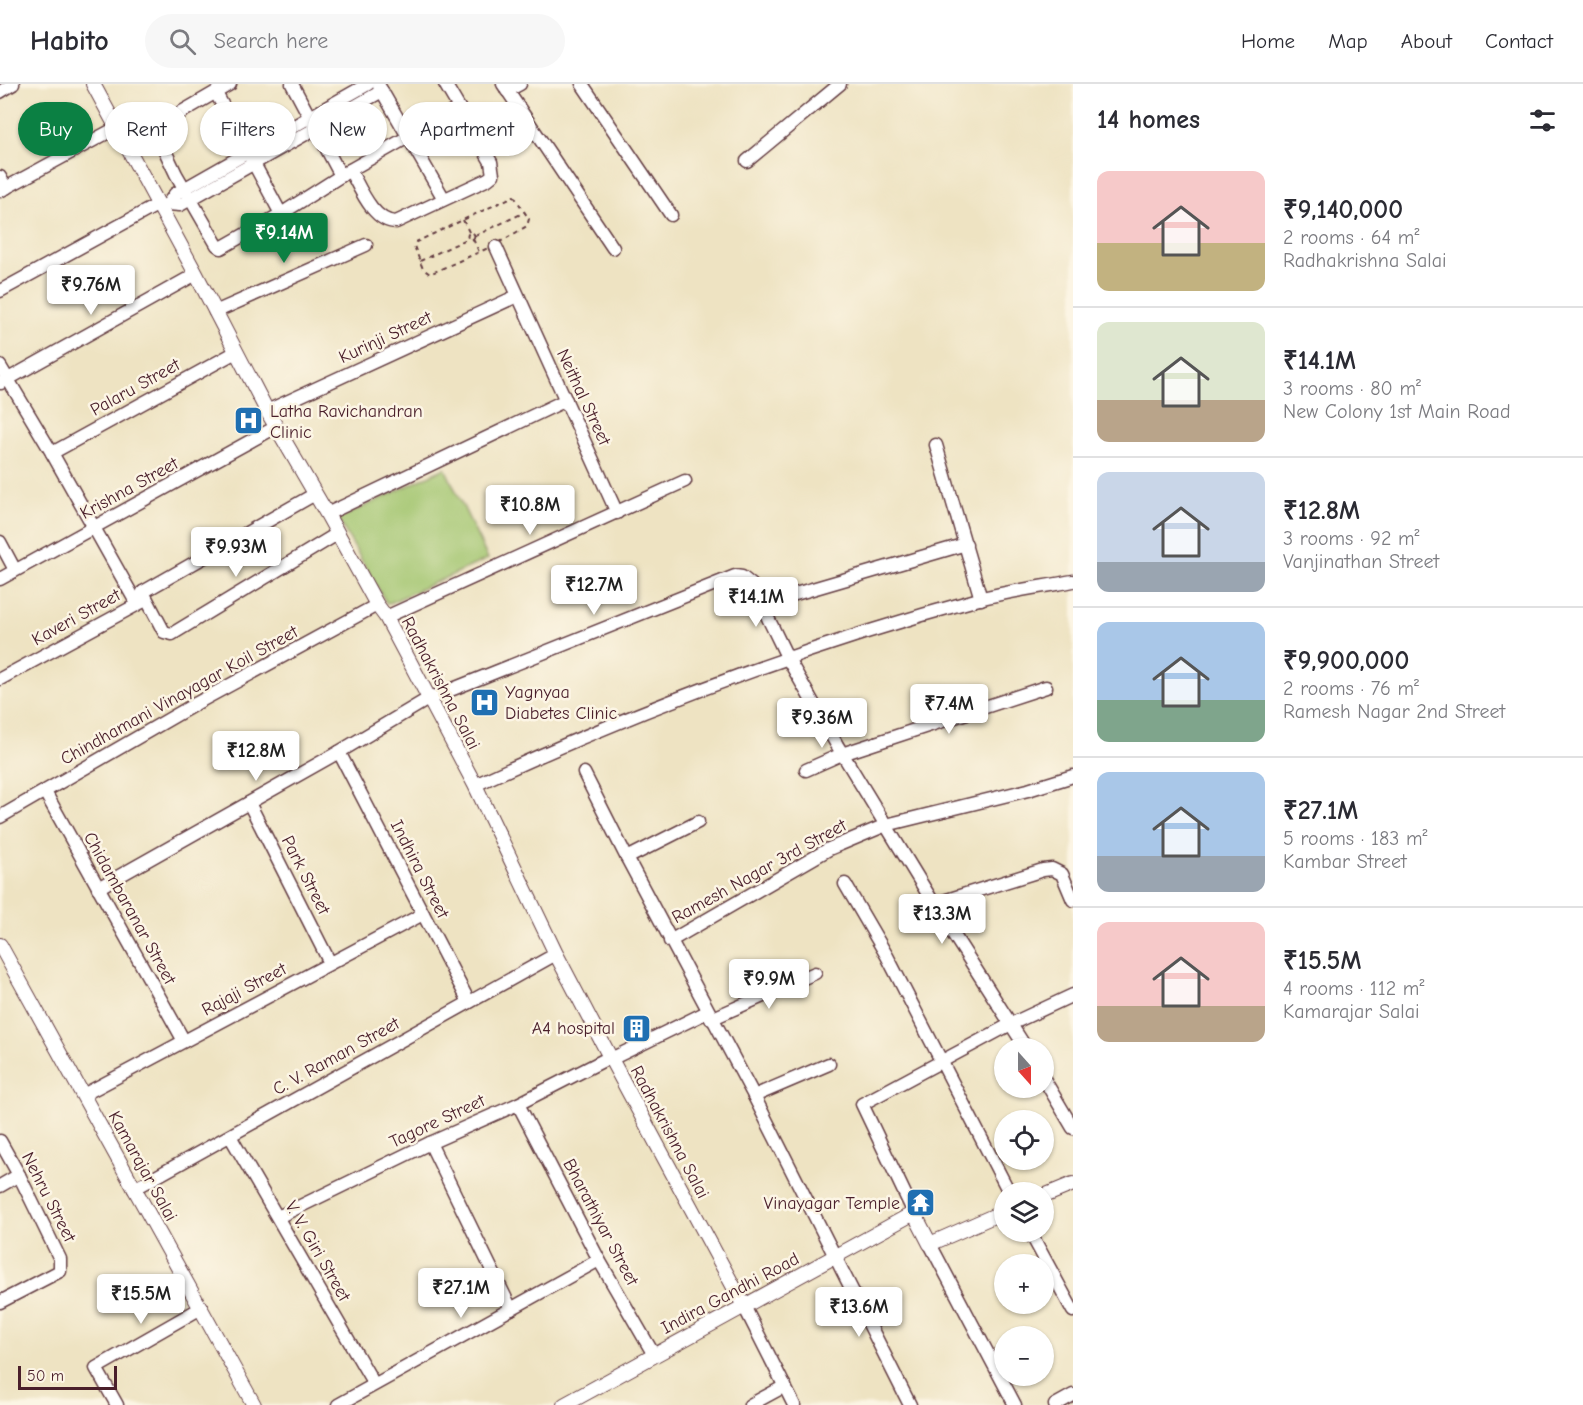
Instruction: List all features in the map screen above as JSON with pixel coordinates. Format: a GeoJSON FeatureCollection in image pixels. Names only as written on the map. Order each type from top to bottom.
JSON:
{"type":"FeatureCollection","features":[{"type":"Feature","properties":{"kind":"street"},"geometry":{"type":"LineString","coordinates":[[0,92],[13,84]]}},
{"type":"Feature","properties":{"kind":"street","name":"Radhakrishna Salai"},"geometry":{"type":"LineString","coordinates":[[93,84],[105,107]]}},
{"type":"Feature","properties":{"kind":"street"},"geometry":{"type":"LineString","coordinates":[[230,84],[161,124],[158,129],[158,139],[217,245],[222,248],[399,141]]}},
{"type":"Feature","properties":{"kind":"street"},"geometry":{"type":"LineString","coordinates":[[292,84],[308,113]]}},
{"type":"Feature","properties":{"kind":"street"},"geometry":{"type":"LineString","coordinates":[[342,102],[368,84]]}},
{"type":"Feature","properties":{"kind":"street"},"geometry":{"type":"LineString","coordinates":[[446,84],[456,102]]}},
{"type":"Feature","properties":{"kind":"street"},"geometry":{"type":"LineString","coordinates":[[520,84],[505,88],[613,248]]}},
{"type":"Feature","properties":{"kind":"street"},"geometry":{"type":"LineString","coordinates":[[582,84],[671,215]]}},
{"type":"Feature","properties":{"kind":"street"},"geometry":{"type":"LineString","coordinates":[[747,160],[840,84]]}},
{"type":"Feature","properties":{"kind":"street"},"geometry":{"type":"LineString","coordinates":[[351,102],[380,87],[399,120]]}},
{"type":"Feature","properties":{"kind":"street"},"geometry":{"type":"LineString","coordinates":[[216,93],[281,214]]}},
{"type":"Feature","properties":{"kind":"street"},"geometry":{"type":"LineString","coordinates":[[0,291],[162,206],[180,205],[188,194],[308,125]]}},
{"type":"Feature","properties":{"kind":"street"},"geometry":{"type":"LineString","coordinates":[[2,185],[105,134]]}},
{"type":"Feature","properties":{"kind":"street","name":"Radhakrishna Salai"},"geometry":{"type":"LineString","coordinates":[[133,156],[162,206],[267,411],[386,618],[475,786],[556,954],[610,1058],[744,1306]]}},
{"type":"Feature","properties":{"kind":"street"},"geometry":{"type":"LineString","coordinates":[[334,156],[381,218],[388,222],[396,222],[488,179],[493,175],[487,156]]}},
{"type":"Feature","properties":{"kind":"street"},"geometry":{"type":"LineString","coordinates":[[419,156],[444,199]]}},
{"type":"Feature","properties":{"kind":"street"},"geometry":{"type":"LineString","coordinates":[[216,312],[366,245]]}},
{"type":"Feature","properties":{"kind":"street","name":"Neithal Street"},"geometry":{"type":"LineString","coordinates":[[496,247],[617,513]]}},
{"type":"Feature","properties":{"kind":"street"},"geometry":{"type":"LineString","coordinates":[[4,382],[196,274]]}},
{"type":"Feature","properties":{"kind":"street","name":"Kurinji Street"},"geometry":{"type":"LineString","coordinates":[[267,411],[518,296]]}},
{"type":"Feature","properties":{"kind":"street","name":"Palaru Street"},"geometry":{"type":"LineString","coordinates":[[52,453],[236,352]]}},
{"type":"Feature","properties":{"kind":"street"},"geometry":{"type":"LineString","coordinates":[[0,366],[4,382],[52,453],[137,604],[142,602],[143,592]]}},
{"type":"Feature","properties":{"kind":"street"},"geometry":{"type":"LineString","coordinates":[[327,514],[566,400]]}},
{"type":"Feature","properties":{"kind":"street","name":"Krishna Street"},"geometry":{"type":"LineString","coordinates":[[0,579],[276,427]]}},
{"type":"Feature","properties":{"kind":"street"},"geometry":{"type":"LineString","coordinates":[[936,445],[981,599]]}},
{"type":"Feature","properties":{"kind":"street"},"geometry":{"type":"LineString","coordinates":[[386,618],[685,481]]}},
{"type":"Feature","properties":{"kind":"street"},"geometry":{"type":"LineString","coordinates":[[143,592],[315,494]]}},
{"type":"Feature","properties":{"kind":"street"},"geometry":{"type":"LineString","coordinates":[[143,592],[162,630],[171,634],[337,534]]}},
{"type":"Feature","properties":{"kind":"street"},"geometry":{"type":"LineString","coordinates":[[0,542],[15,570]]}},
{"type":"Feature","properties":{"kind":"street"},"geometry":{"type":"LineString","coordinates":[[761,604],[966,544]]}},
{"type":"Feature","properties":{"kind":"street"},"geometry":{"type":"LineString","coordinates":[[98,888],[428,699],[735,576],[742,577],[748,581],[761,604],[787,657],[842,754],[1020,1038]]}},
{"type":"Feature","properties":{"kind":"street"},"geometry":{"type":"LineString","coordinates":[[475,786],[565,743],[787,657],[981,599],[1073,581]]}},
{"type":"Feature","properties":{"kind":"street","name":"Kaveri Street"},"geometry":{"type":"LineString","coordinates":[[0,679],[137,604]]}},
{"type":"Feature","properties":{"kind":"street","name":"Chindhamani Vinayagar Koil Street"},"geometry":{"type":"LineString","coordinates":[[0,817],[197,703],[377,605]]}},
{"type":"Feature","properties":{"kind":"street"},"geometry":{"type":"LineString","coordinates":[[806,770],[842,754],[1046,687]]}},
{"type":"Feature","properties":{"kind":"street","name":"Indhira Street"},"geometry":{"type":"LineString","coordinates":[[339,752],[469,1002]]}},
{"type":"Feature","properties":{"kind":"street"},"geometry":{"type":"LineString","coordinates":[[584,773],[709,1016],[754,1096],[910,1405]]}},
{"type":"Feature","properties":{"kind":"street","name":"Ramesh Nagar 3rd Street"},"geometry":{"type":"LineString","coordinates":[[670,941],[829,849],[886,825],[1073,777]]}},
{"type":"Feature","properties":{"kind":"street","name":"Chidambaranar Street"},"geometry":{"type":"LineString","coordinates":[[45,792],[184,1041]]}},
{"type":"Feature","properties":{"kind":"street","name":"Park Street"},"geometry":{"type":"LineString","coordinates":[[249,803],[330,963]]}},
{"type":"Feature","properties":{"kind":"street"},"geometry":{"type":"LineString","coordinates":[[627,858],[698,822]]}},
{"type":"Feature","properties":{"kind":"street"},"geometry":{"type":"LineString","coordinates":[[934,904],[988,886],[1052,869],[1062,874],[1073,900]]}},
{"type":"Feature","properties":{"kind":"street"},"geometry":{"type":"LineString","coordinates":[[845,884],[887,956],[1004,1182]]}},
{"type":"Feature","properties":{"kind":"street","name":"Rajaji Street"},"geometry":{"type":"LineString","coordinates":[[83,1095],[423,914]]}},
{"type":"Feature","properties":{"kind":"street","name":"Kamarajar Salai"},"geometry":{"type":"LineString","coordinates":[[0,945],[254,1405]]}},
{"type":"Feature","properties":{"kind":"street","name":"C. V. Raman Street"},"geometry":{"type":"LineString","coordinates":[[134,1189],[556,954]]}},
{"type":"Feature","properties":{"kind":"street","name":"Tagore Street"},"geometry":{"type":"LineString","coordinates":[[278,1217],[610,1058],[815,973]]}},
{"type":"Feature","properties":{"kind":"street"},"geometry":{"type":"LineString","coordinates":[[1015,1405],[914,1213],[862,1104],[1011,1024],[1073,995]]}},
{"type":"Feature","properties":{"kind":"street"},"geometry":{"type":"LineString","coordinates":[[754,1096],[829,1064]]}},
{"type":"Feature","properties":{"kind":"street"},"geometry":{"type":"LineString","coordinates":[[1054,1096],[1073,1128]]}},
{"type":"Feature","properties":{"kind":"street","name":"Bharathiyar Street"},"geometry":{"type":"LineString","coordinates":[[518,1104],[599,1260],[654,1355]]}},
{"type":"Feature","properties":{"kind":"street","name":"V. V. Giri Street"},"geometry":{"type":"LineString","coordinates":[[230,1136],[374,1384]]}},
{"type":"Feature","properties":{"kind":"street","name":"Nehru Street"},"geometry":{"type":"LineString","coordinates":[[0,1141],[60,1259],[60,1271],[0,1302]]}},
{"type":"Feature","properties":{"kind":"street"},"geometry":{"type":"LineString","coordinates":[[430,1143],[511,1309]]}},
{"type":"Feature","properties":{"kind":"street"},"geometry":{"type":"LineString","coordinates":[[0,1186],[19,1175]]}},
{"type":"Feature","properties":{"kind":"street"},"geometry":{"type":"LineString","coordinates":[[1054,1192],[1073,1184]]}},
{"type":"Feature","properties":{"kind":"street","name":"Indira Gandhi Road"},"geometry":{"type":"LineString","coordinates":[[564,1405],[914,1213]]}},
{"type":"Feature","properties":{"kind":"street"},"geometry":{"type":"LineString","coordinates":[[930,1244],[994,1216]]}},
{"type":"Feature","properties":{"kind":"street"},"geometry":{"type":"LineString","coordinates":[[1035,1242],[1073,1311]]}},
{"type":"Feature","properties":{"kind":"street"},"geometry":{"type":"LineString","coordinates":[[338,1405],[599,1260]]}},
{"type":"Feature","properties":{"kind":"street"},"geometry":{"type":"LineString","coordinates":[[744,1306],[794,1405]]}},
{"type":"Feature","properties":{"kind":"street"},"geometry":{"type":"LineString","coordinates":[[117,1405],[96,1368],[201,1308]]}},
{"type":"Feature","properties":{"kind":"street"},"geometry":{"type":"LineString","coordinates":[[750,1405],[784,1386]]}},
{"type":"Feature","properties":{"kind":"street"},"geometry":{"type":"LineString","coordinates":[[1055,1405],[1073,1395]]}},
{"type":"Feature","properties":{"kind":"path"},"geometry":{"type":"LineString","coordinates":[[512,195],[525,212],[530,220],[527,225],[495,245],[430,274],[423,269],[414,246],[416,242],[512,195]]}},
{"type":"Feature","properties":{"kind":"path"},"geometry":{"type":"LineString","coordinates":[[420,261],[469,238],[474,238],[525,212]]}},
{"type":"Feature","properties":{"kind":"path"},"geometry":{"type":"LineString","coordinates":[[463,219],[479,252]]}},
{"type":"Feature","properties":{"kind":"path"},"geometry":{"type":"LineString","coordinates":[[469,238],[470,234]]}},
{"type":"Feature","properties":{"kind":"green space"},"geometry":{"type":"Polygon","coordinates":[[[445,468],[488,559],[387,604],[338,519],[445,468]]]}},
{"type":"Feature","properties":{"kind":"place","name":"Latha Ravichandran Clinic"},"geometry":{"type":"Point","coordinates":[249,421]}},
{"type":"Feature","properties":{"kind":"place","name":"Yagnyaa Diabetes Clinic"},"geometry":{"type":"Point","coordinates":[484,702]}},
{"type":"Feature","properties":{"kind":"place","name":"A4 hospital"},"geometry":{"type":"Point","coordinates":[636,1028]}},
{"type":"Feature","properties":{"kind":"place","name":"Vinayagar Temple"},"geometry":{"type":"Point","coordinates":[921,1203]}}]}
